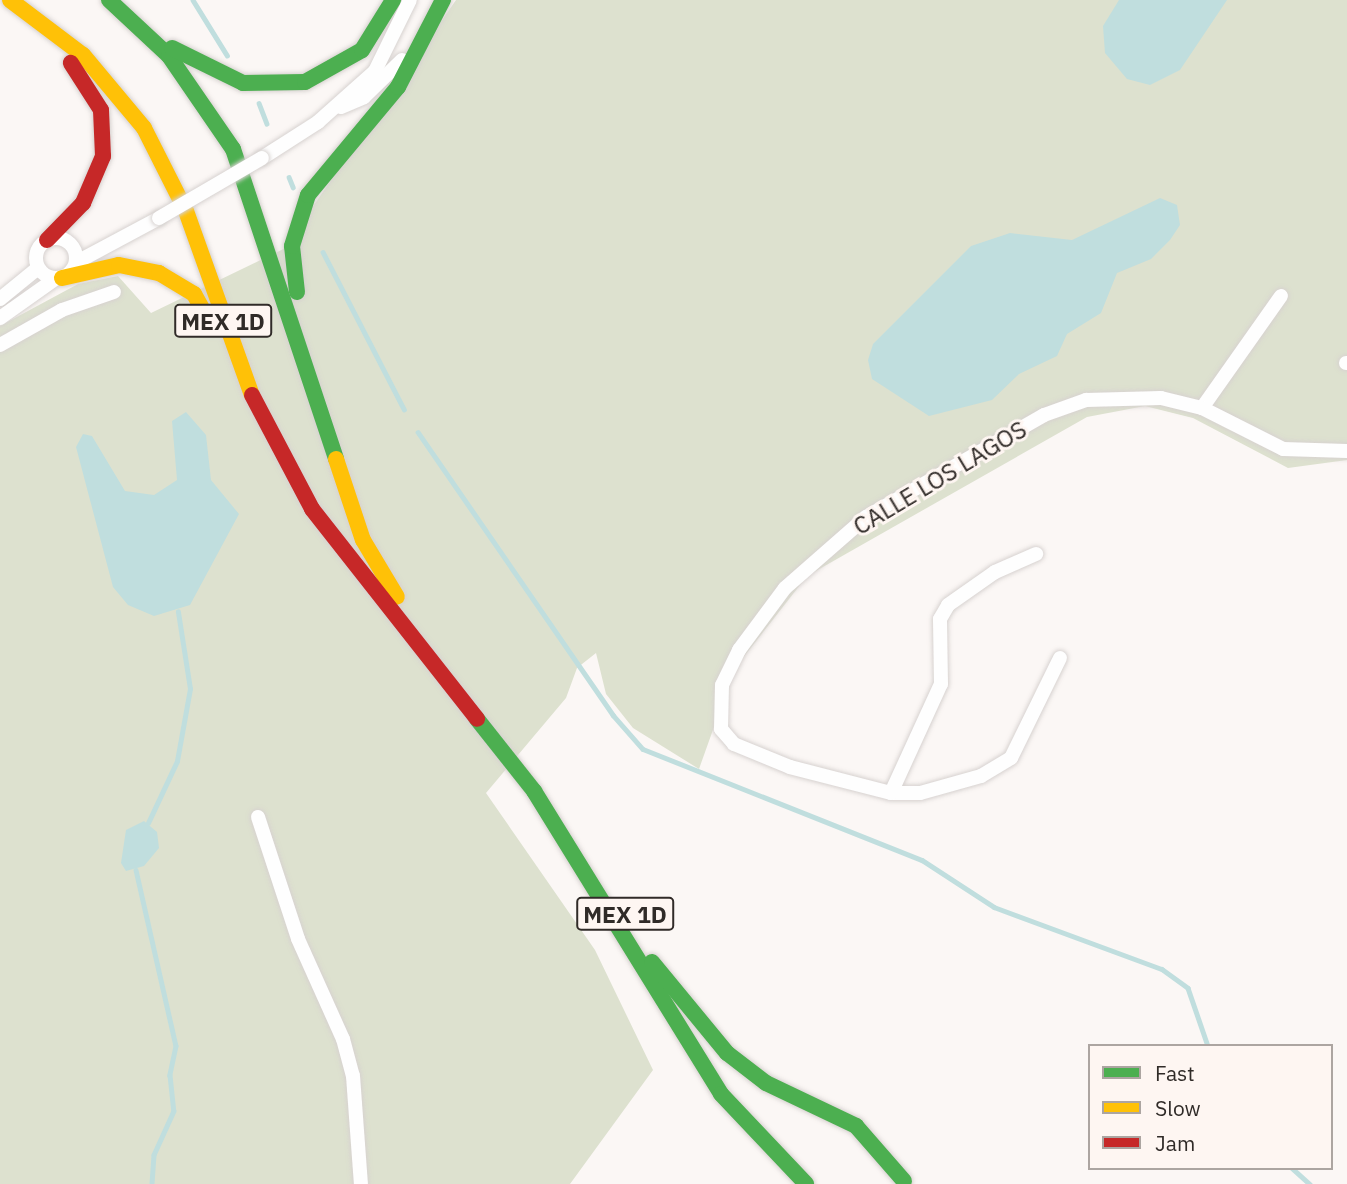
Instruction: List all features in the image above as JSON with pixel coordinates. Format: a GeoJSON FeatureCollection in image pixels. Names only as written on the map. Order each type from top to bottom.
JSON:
{"type":"FeatureCollection","features":[{"type":"Feature","properties":{"kind":"highway"},"geometry":{"type":"LineString","coordinates":[[3,0],[76,67],[101,110],[104,144],[95,180],[54,239]]}},
{"type":"Feature","properties":{"kind":"highway","name":"MEX 1D"},"geometry":{"type":"LineString","coordinates":[[10,0],[83,55],[144,128],[186,211],[239,368],[273,442],[337,545],[428,649],[562,812],[726,1090],[817,1184]]}},
{"type":"Feature","properties":{"kind":"highway","name":"MEX 1D"},"geometry":{"type":"LineString","coordinates":[[109,0],[131,18],[177,66],[233,149],[363,540],[428,649],[552,818],[714,1085],[806,1184]]}},
{"type":"Feature","properties":{"kind":"highway"},"geometry":{"type":"LineString","coordinates":[[131,18],[208,70],[276,86],[304,82],[348,61],[372,40],[393,0]]}},
{"type":"Feature","properties":{"kind":"highway"},"geometry":{"type":"LineString","coordinates":[[428,649],[368,519],[298,293],[292,246],[315,182],[398,87],[439,2]]}},
{"type":"Feature","properties":{"kind":"highway"},"geometry":{"type":"LineString","coordinates":[[59,278],[130,266],[167,276],[194,294],[258,436],[306,520],[350,579],[428,649]]}},
{"type":"Feature","properties":{"kind":"highway"},"geometry":{"type":"LineString","coordinates":[[651,960],[737,1062],[766,1083],[849,1122],[887,1154],[904,1181]]}},
{"type":"Feature","properties":{"kind":"street"},"geometry":{"type":"LineString","coordinates":[[0,318],[59,278],[77,262],[262,158],[330,112],[375,71],[412,0],[439,2],[418,37],[393,70],[364,97],[330,112]]}},
{"type":"Feature","properties":{"kind":"street"},"geometry":{"type":"LineString","coordinates":[[38,268],[37,252],[54,239],[111,242]]}},
{"type":"Feature","properties":{"kind":"street"},"geometry":{"type":"LineString","coordinates":[[54,239],[74,247],[77,262]]}},
{"type":"Feature","properties":{"kind":"street"},"geometry":{"type":"LineString","coordinates":[[38,268],[59,278]]}},
{"type":"Feature","properties":{"kind":"street"},"geometry":{"type":"LineString","coordinates":[[0,299],[38,268]]}},
{"type":"Feature","properties":{"kind":"street"},"geometry":{"type":"LineString","coordinates":[[0,345],[62,310],[114,292]]}},
{"type":"Feature","properties":{"kind":"street"},"geometry":{"type":"LineString","coordinates":[[1202,408],[1281,296]]}},
{"type":"Feature","properties":{"kind":"street","name":"CALLE LOS LAGOS"},"geometry":{"type":"LineString","coordinates":[[1060,658],[1011,758],[981,776],[920,793],[891,793],[753,754],[721,729],[722,685],[739,650],[785,588],[866,517],[1063,407],[1127,397],[1202,408],[1283,449],[1347,451]]}},
{"type":"Feature","properties":{"kind":"street"},"geometry":{"type":"LineString","coordinates":[[891,793],[941,684],[940,619],[948,605],[1036,554]]}},
{"type":"Feature","properties":{"kind":"street"},"geometry":{"type":"LineString","coordinates":[[258,817],[293,928],[343,1039],[353,1076],[361,1184]]}},
{"type":"Feature","properties":{"kind":"green space"},"geometry":{"type":"Polygon","coordinates":[[[456,0],[1347,0],[1347,460],[1288,468],[1193,418],[1145,406],[1087,417],[807,576],[735,668],[699,769],[633,728],[606,694],[596,653],[577,668],[566,698],[486,793],[595,950],[653,1070],[570,1184],[0,1184],[0,326],[78,284],[118,276],[151,313],[298,242],[309,212],[456,0]]]}},
{"type":"Feature","properties":{"kind":"water"},"geometry":{"type":"Polygon","coordinates":[[[1119,0],[1227,0],[1180,70],[1150,85],[1127,79],[1105,53],[1103,26],[1119,0]]]}},
{"type":"Feature","properties":{"kind":"water"},"geometry":{"type":"Polygon","coordinates":[[[1160,198],[1177,205],[1180,225],[1170,240],[1151,259],[1117,273],[1101,313],[1067,334],[1057,356],[1019,374],[992,400],[929,416],[872,379],[868,360],[873,344],[971,246],[1010,233],[1072,240],[1160,198]]]}},
{"type":"Feature","properties":{"kind":"water"},"geometry":{"type":"Polygon","coordinates":[[[186,412],[206,435],[211,480],[239,514],[190,605],[154,616],[128,605],[113,587],[76,447],[83,434],[92,436],[125,491],[154,495],[177,480],[172,421],[186,412]]]}},
{"type":"Feature","properties":{"kind":"water"},"geometry":{"type":"Polygon","coordinates":[[[144,821],[157,832],[159,848],[144,866],[126,871],[121,863],[126,830],[144,821]]]}},
{"type":"Feature","properties":{"kind":"waterway"},"geometry":{"type":"LineString","coordinates":[[193,0],[227,55]]}},
{"type":"Feature","properties":{"kind":"waterway"},"geometry":{"type":"LineString","coordinates":[[259,103],[267,124]]}},
{"type":"Feature","properties":{"kind":"waterway"},"geometry":{"type":"LineString","coordinates":[[289,177],[293,187]]}},
{"type":"Feature","properties":{"kind":"waterway"},"geometry":{"type":"LineString","coordinates":[[323,252],[404,409]]}},
{"type":"Feature","properties":{"kind":"waterway"},"geometry":{"type":"LineString","coordinates":[[418,432],[613,715],[643,749],[922,860],[994,907],[1162,969],[1188,988],[1207,1044]]}},
{"type":"Feature","properties":{"kind":"waterway"},"geometry":{"type":"LineString","coordinates":[[148,823],[177,761],[190,689],[178,612]]}},
{"type":"Feature","properties":{"kind":"waterway"},"geometry":{"type":"LineString","coordinates":[[136,870],[176,1046],[170,1075],[174,1111],[154,1155],[152,1184]]}},
{"type":"Feature","properties":{"kind":"waterway"},"geometry":{"type":"LineString","coordinates":[[1294,1170],[1310,1184]]}},
{"type":"Feature","properties":{"kind":"traffic: fast"},"geometry":{"type":"LineString","coordinates":[[109,0],[169,56],[233,149],[336,459]]}},
{"type":"Feature","properties":{"kind":"traffic: fast"},"geometry":{"type":"LineString","coordinates":[[172,48],[243,83],[305,82],[362,50],[393,0]]}},
{"type":"Feature","properties":{"kind":"traffic: fast"},"geometry":{"type":"LineString","coordinates":[[297,292],[292,246],[308,195],[398,87],[443,0]]}},
{"type":"Feature","properties":{"kind":"traffic: fast"},"geometry":{"type":"LineString","coordinates":[[477,719],[534,791],[721,1094],[806,1184]]}},
{"type":"Feature","properties":{"kind":"traffic: fast"},"geometry":{"type":"LineString","coordinates":[[652,962],[727,1053],[766,1083],[856,1126],[904,1181]]}},
{"type":"Feature","properties":{"kind":"traffic: slow"},"geometry":{"type":"LineString","coordinates":[[10,0],[83,55],[144,128],[186,211],[252,395]]}},
{"type":"Feature","properties":{"kind":"traffic: slow"},"geometry":{"type":"LineString","coordinates":[[62,278],[119,265],[159,273],[194,294],[212,327]]}},
{"type":"Feature","properties":{"kind":"traffic: slow"},"geometry":{"type":"LineString","coordinates":[[336,459],[363,540],[397,597]]}},
{"type":"Feature","properties":{"kind":"traffic: jam"},"geometry":{"type":"LineString","coordinates":[[47,240],[83,203],[103,156],[101,110],[71,63]]}},
{"type":"Feature","properties":{"kind":"traffic: jam"},"geometry":{"type":"LineString","coordinates":[[252,395],[312,509],[477,719]]}}]}
